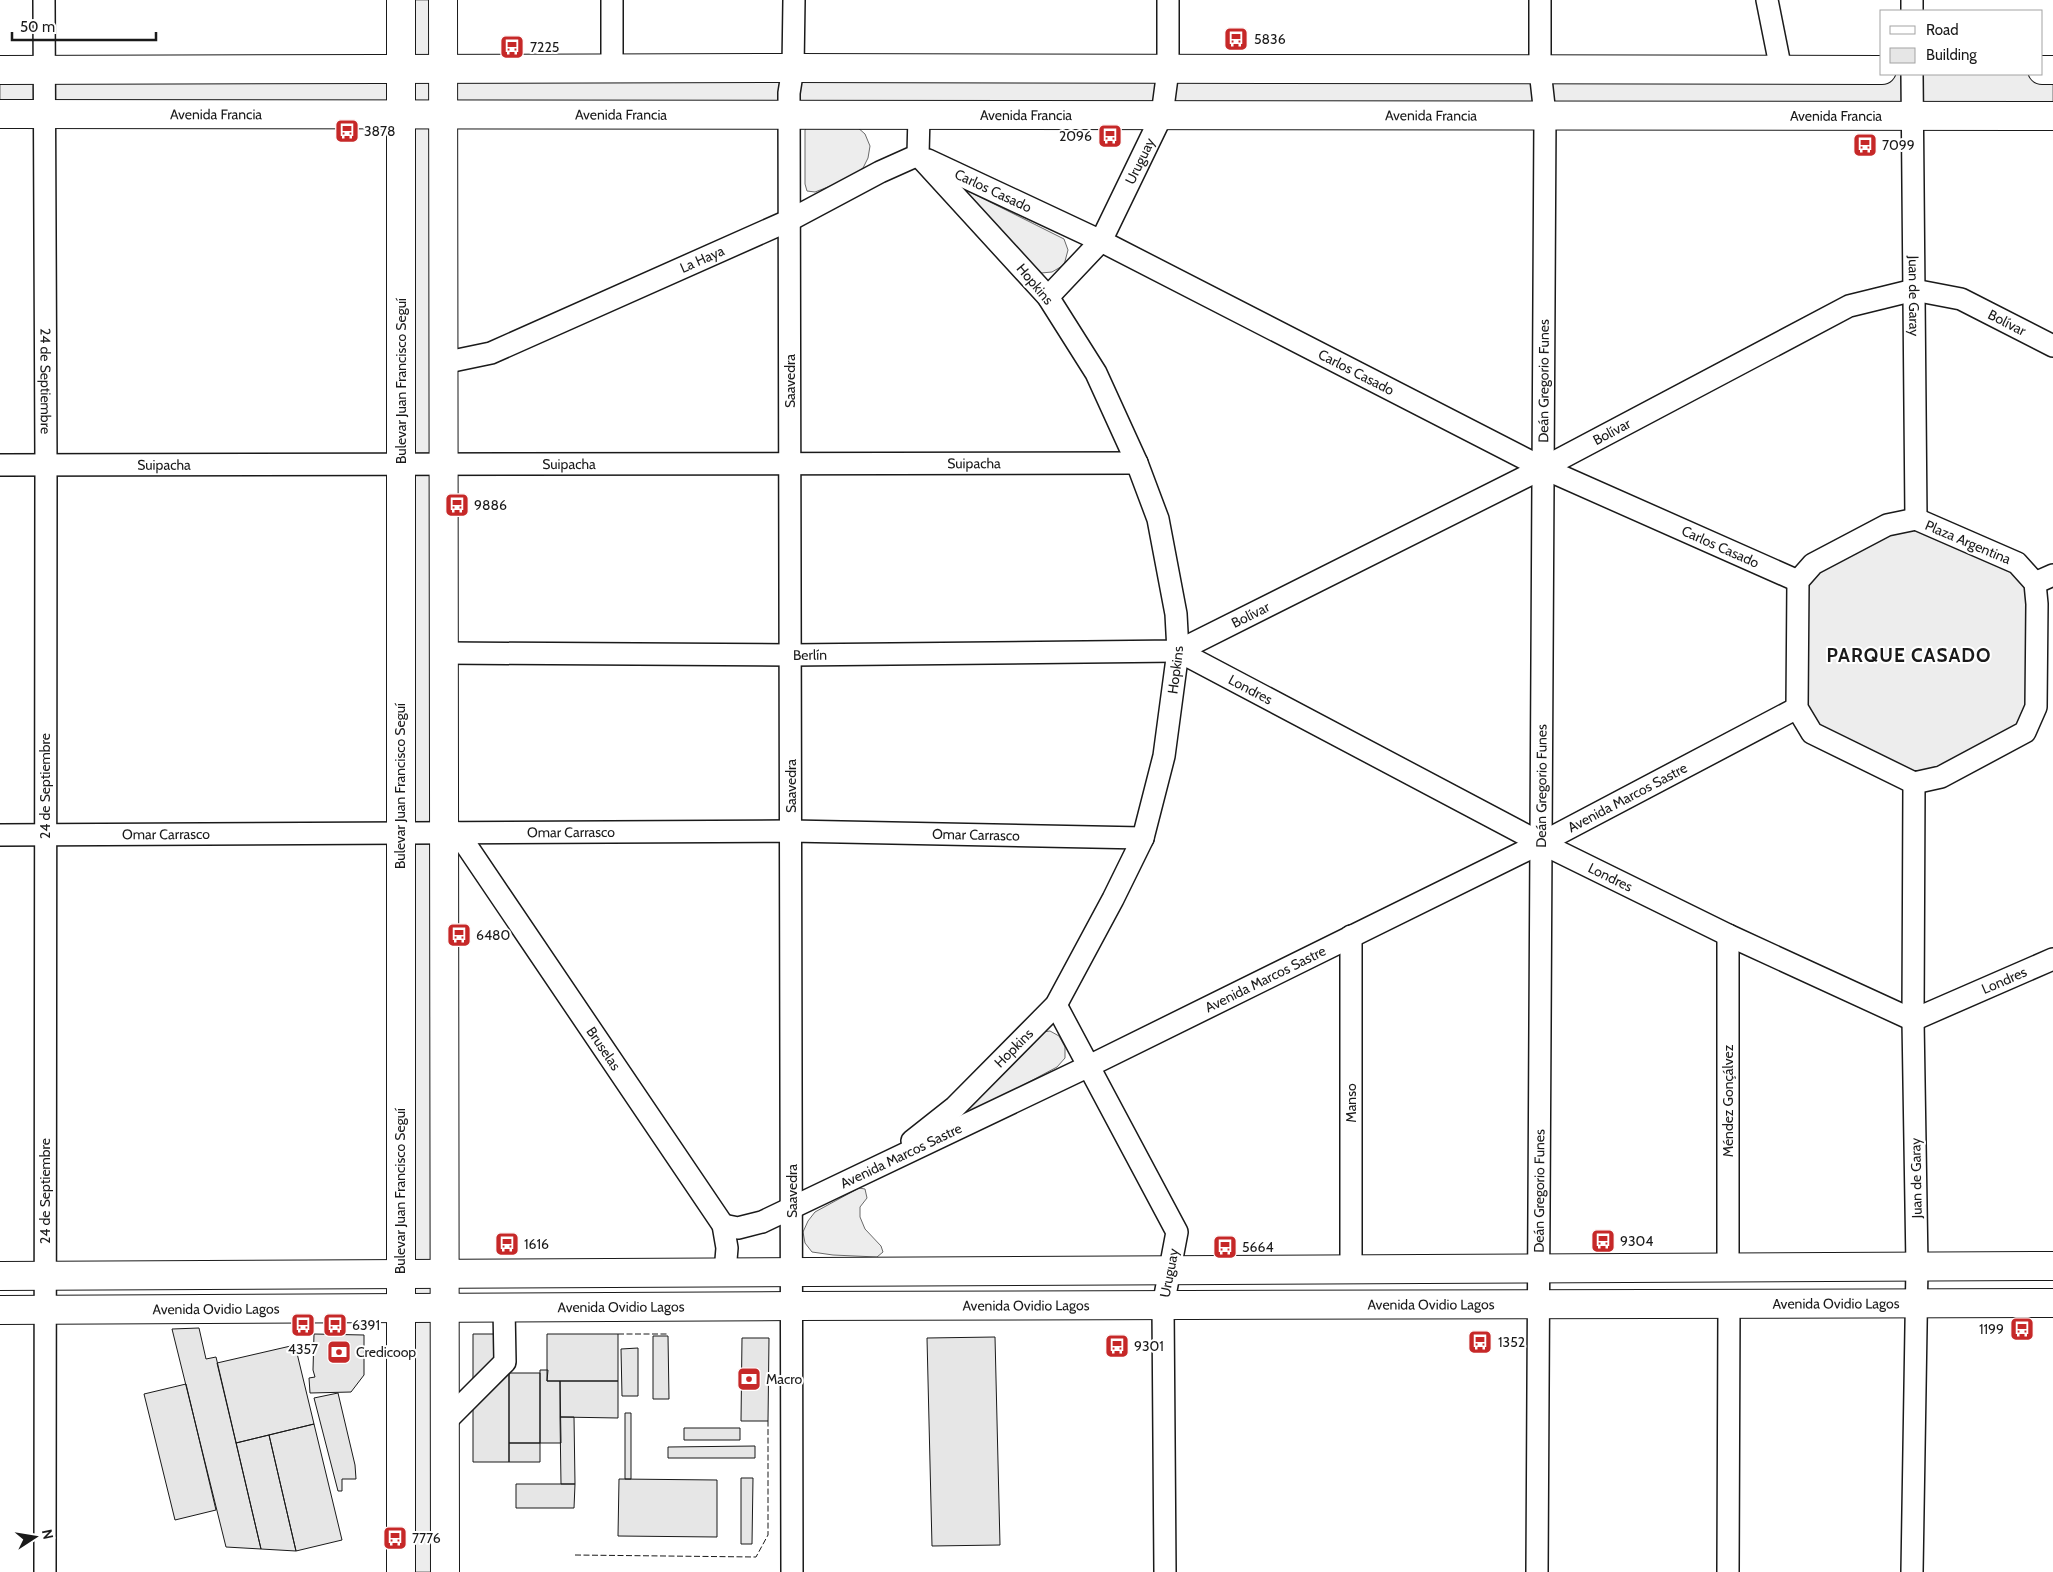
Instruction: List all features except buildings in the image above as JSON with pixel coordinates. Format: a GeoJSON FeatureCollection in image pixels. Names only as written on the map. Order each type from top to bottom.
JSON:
{"type":"FeatureCollection","features":[{"type":"Feature","properties":{"kind":"main road","name":"Bulevar Juan Francisco Seguí"},"geometry":{"type":"LineString","coordinates":[[400,1572],[401,0]]}},
{"type":"Feature","properties":{"kind":"main road"},"geometry":{"type":"LineString","coordinates":[[443,0],[444,653],[451,833],[445,1274],[445,1572]]}},
{"type":"Feature","properties":{"kind":"main road"},"geometry":{"type":"LineString","coordinates":[[0,70],[612,70],[792,68],[1880,70]]}},
{"type":"Feature","properties":{"kind":"main road","name":"Avenida Francia"},"geometry":{"type":"LineString","coordinates":[[0,114],[2053,116]]}},
{"type":"Feature","properties":{"kind":"main road"},"geometry":{"type":"LineString","coordinates":[[0,1276],[2053,1266]]}},
{"type":"Feature","properties":{"kind":"main road","name":"Avenida Ovidio Lagos"},"geometry":{"type":"LineString","coordinates":[[0,1310],[1538,1303],[1729,1305],[2053,1303]]}},
{"type":"Feature","properties":{"kind":"street","name":"24 de Septiembre"},"geometry":{"type":"LineString","coordinates":[[44,0],[46,465],[45,1572]]}},
{"type":"Feature","properties":{"kind":"street"},"geometry":{"type":"LineString","coordinates":[[612,0],[612,70]]}},
{"type":"Feature","properties":{"kind":"street","name":"Saavedra"},"geometry":{"type":"LineString","coordinates":[[792,1572],[789,93],[792,68],[794,0]]}},
{"type":"Feature","properties":{"kind":"street","name":"Uruguay"},"geometry":{"type":"LineString","coordinates":[[1048,297],[1101,240],[1162,115],[1168,70],[1168,0]]}},
{"type":"Feature","properties":{"kind":"street","name":"Deán Gregorio Funes"},"geometry":{"type":"LineString","coordinates":[[1537,1572],[1545,116],[1540,70],[1540,0]]}},
{"type":"Feature","properties":{"kind":"street"},"geometry":{"type":"LineString","coordinates":[[1767,0],[1781,70]]}},
{"type":"Feature","properties":{"kind":"street","name":"Juan de Garay"},"geometry":{"type":"LineString","coordinates":[[1912,75],[1916,519]]}},
{"type":"Feature","properties":{"kind":"street"},"geometry":{"type":"LineString","coordinates":[[918,155],[919,115]]}},
{"type":"Feature","properties":{"kind":"street","name":"La Haya"},"geometry":{"type":"LineString","coordinates":[[444,363],[491,353],[790,220],[880,172],[918,155]]}},
{"type":"Feature","properties":{"kind":"street","name":"Carlos Casado"},"geometry":{"type":"LineString","coordinates":[[918,155],[1101,240],[1544,468],[1798,580]]}},
{"type":"Feature","properties":{"kind":"street","name":"Hopkins"},"geometry":{"type":"LineString","coordinates":[[884,1164],[955,1107],[1056,1005],[1113,899],[1143,838],[1164,756],[1178,651],[1176,614],[1158,519],[1137,463],[1096,373],[1048,297],[918,155]]}},
{"type":"Feature","properties":{"kind":"street","name":"Bolívar"},"geometry":{"type":"LineString","coordinates":[[1178,651],[1544,468],[1849,306],[1914,290],[1961,299],[2053,346]]}},
{"type":"Feature","properties":{"kind":"street","name":"Suipacha"},"geometry":{"type":"LineString","coordinates":[[0,465],[1137,463]]}},
{"type":"Feature","properties":{"kind":"street","name":"Plaza Argentina"},"geometry":{"type":"LineString","coordinates":[[1798,580],[1813,564],[1887,524],[1916,519],[2018,563],[2044,579],[2037,604],[2044,712],[2025,732],[1941,777],[1914,783]]}},
{"type":"Feature","properties":{"kind":"street"},"geometry":{"type":"LineString","coordinates":[[1798,580],[1798,708],[1812,733],[1914,783]]}},
{"type":"Feature","properties":{"kind":"street","name":"Berlín"},"geometry":{"type":"LineString","coordinates":[[444,653],[791,655],[1178,651]]}},
{"type":"Feature","properties":{"kind":"street","name":"Londres"},"geometry":{"type":"LineString","coordinates":[[1178,651],[1541,843],[1728,934],[1913,1020],[2053,959]]}},
{"type":"Feature","properties":{"kind":"street","name":"Avenida Marcos Sastre"},"geometry":{"type":"LineString","coordinates":[[723,1225],[738,1228],[762,1222],[1089,1066],[1541,843],[1798,708]]}},
{"type":"Feature","properties":{"kind":"street","name":"Juan de Garay"},"geometry":{"type":"LineString","coordinates":[[1912,1572],[1917,1304],[1913,1020],[1914,783]]}},
{"type":"Feature","properties":{"kind":"street","name":"Omar Carrasco"},"geometry":{"type":"LineString","coordinates":[[0,835],[791,831],[1143,838]]}},
{"type":"Feature","properties":{"kind":"street","name":"Bruselas"},"geometry":{"type":"LineString","coordinates":[[451,833],[723,1225],[727,1248],[725,1272]]}},
{"type":"Feature","properties":{"kind":"street","name":"Méndez Gonçálvez"},"geometry":{"type":"LineString","coordinates":[[1728,934],[1728,1267]]}},
{"type":"Feature","properties":{"kind":"street","name":"Manso"},"geometry":{"type":"LineString","coordinates":[[1351,936],[1352,1269]]}},
{"type":"Feature","properties":{"kind":"street","name":"Uruguay"},"geometry":{"type":"LineString","coordinates":[[1056,1005],[1177,1232],[1163,1306],[1165,1572]]}},
{"type":"Feature","properties":{"kind":"street"},"geometry":{"type":"LineString","coordinates":[[1728,1572],[1729,1305]]}},
{"type":"Feature","properties":{"kind":"street"},"geometry":{"type":"LineString","coordinates":[[445,1422],[505,1362],[504,1307]]}},
{"type":"Feature","properties":{"kind":"shaded area"},"geometry":{"type":"Polygon","coordinates":[[[401,0],[443,0],[443,70],[2043,75],[2053,70],[2053,116],[443,114],[445,1572],[401,1572],[401,115],[0,114],[0,70],[400,70],[401,0]]]}},
{"type":"Feature","properties":{"kind":"shaded area"},"geometry":{"type":"Polygon","coordinates":[[[809,124],[856,126],[865,134],[870,146],[868,158],[863,168],[851,178],[815,192],[807,191],[805,184],[805,130],[809,124]]]}},
{"type":"Feature","properties":{"kind":"shaded area"},"geometry":{"type":"Polygon","coordinates":[[[968,191],[1064,239],[1068,250],[1064,265],[1052,272],[1041,273],[994,222],[963,196],[968,191]]]}},
{"type":"Feature","properties":{"kind":"shaded area"},"geometry":{"type":"Polygon","coordinates":[[[1916,519],[2035,583],[2025,732],[1914,783],[1812,733],[1797,708],[1798,581],[1916,519]]]}},
{"type":"Feature","properties":{"kind":"shaded area"},"geometry":{"type":"Polygon","coordinates":[[[1050,1031],[1059,1036],[1065,1047],[1065,1058],[1057,1067],[969,1114],[966,1112],[966,1108],[1042,1032],[1050,1031]]]}},
{"type":"Feature","properties":{"kind":"shaded area"},"geometry":{"type":"Polygon","coordinates":[[[859,1188],[865,1189],[867,1198],[860,1207],[860,1217],[865,1229],[881,1246],[883,1252],[877,1257],[812,1252],[805,1243],[803,1232],[808,1221],[815,1212],[859,1188]]]}},
{"type":"Feature","properties":{"kind":"fence"},"geometry":{"type":"LineString","coordinates":[[618,1334],[668,1334]]}},
{"type":"Feature","properties":{"kind":"fence"},"geometry":{"type":"LineString","coordinates":[[575,1555],[756,1557],[768,1535],[768,1421]]}},
{"type":"Feature","properties":{"kind":"place","name":"5836"},"geometry":{"type":"Point","coordinates":[1236,39]}},
{"type":"Feature","properties":{"kind":"place","name":"7225"},"geometry":{"type":"Point","coordinates":[512,47]}},
{"type":"Feature","properties":{"kind":"place","name":"3878"},"geometry":{"type":"Point","coordinates":[347,131]}},
{"type":"Feature","properties":{"kind":"place","name":"2096"},"geometry":{"type":"Point","coordinates":[1110,136]}},
{"type":"Feature","properties":{"kind":"place","name":"7099"},"geometry":{"type":"Point","coordinates":[1865,145]}},
{"type":"Feature","properties":{"kind":"place","name":"9886"},"geometry":{"type":"Point","coordinates":[457,505]}},
{"type":"Feature","properties":{"kind":"place","name":"6480"},"geometry":{"type":"Point","coordinates":[459,935]}},
{"type":"Feature","properties":{"kind":"place","name":"9304"},"geometry":{"type":"Point","coordinates":[1603,1241]}},
{"type":"Feature","properties":{"kind":"place","name":"1616"},"geometry":{"type":"Point","coordinates":[507,1244]}},
{"type":"Feature","properties":{"kind":"place","name":"5664"},"geometry":{"type":"Point","coordinates":[1225,1247]}},
{"type":"Feature","properties":{"kind":"place","name":"4357"},"geometry":{"type":"Point","coordinates":[303,1325]}},
{"type":"Feature","properties":{"kind":"place","name":"6391"},"geometry":{"type":"Point","coordinates":[335,1325]}},
{"type":"Feature","properties":{"kind":"place","name":"1199"},"geometry":{"type":"Point","coordinates":[2022,1329]}},
{"type":"Feature","properties":{"kind":"place","name":"1352"},"geometry":{"type":"Point","coordinates":[1480,1342]}},
{"type":"Feature","properties":{"kind":"place","name":"9301"},"geometry":{"type":"Point","coordinates":[1117,1346]}},
{"type":"Feature","properties":{"kind":"place","name":"Credicoop"},"geometry":{"type":"Point","coordinates":[339,1352]}},
{"type":"Feature","properties":{"kind":"place","name":"Macro"},"geometry":{"type":"Point","coordinates":[749,1379]}},
{"type":"Feature","properties":{"kind":"place","name":"7776"},"geometry":{"type":"Point","coordinates":[395,1538]}},
{"type":"Feature","properties":{"kind":"district","name":"PARQUE CASADO"},"geometry":{"type":"Point","coordinates":[1909,655]}}]}
